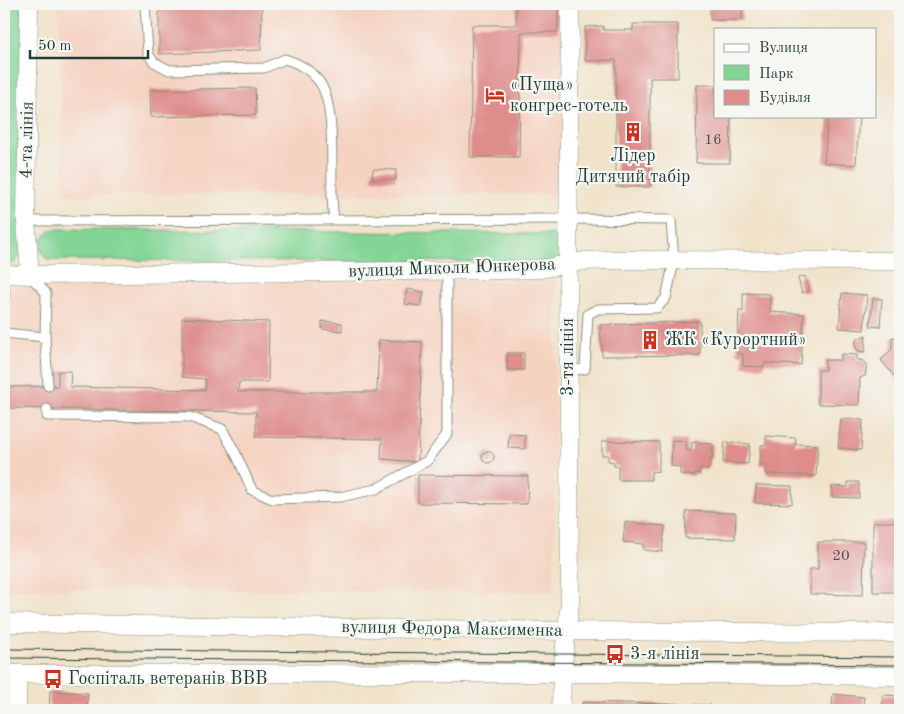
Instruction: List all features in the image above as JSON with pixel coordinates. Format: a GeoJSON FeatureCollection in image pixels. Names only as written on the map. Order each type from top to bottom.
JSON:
{"type":"FeatureCollection","features":[{"type":"Feature","properties":{"kind":"street","name":"4-та лінія"},"geometry":{"type":"LineString","coordinates":[[29,4],[26,221],[30,275]]}},
{"type":"Feature","properties":{"kind":"street","name":"3-тя лінія"},"geometry":{"type":"LineString","coordinates":[[561,710],[562,673],[570,602],[568,219],[570,4]]}},
{"type":"Feature","properties":{"kind":"street","name":"вулиця Миколи Юнкерова"},"geometry":{"type":"LineString","coordinates":[[4,274],[541,269],[584,261],[900,262]]}},
{"type":"Feature","properties":{"kind":"street","name":"вулиця Федора Максименка"},"geometry":{"type":"LineString","coordinates":[[4,623],[567,631],[900,633]]}},
{"type":"Feature","properties":{"kind":"street"},"geometry":{"type":"LineString","coordinates":[[17,710],[10,674],[562,673],[900,676]]}},
{"type":"Feature","properties":{"kind":"lane"},"geometry":{"type":"LineString","coordinates":[[145,4],[148,54],[154,62],[170,70],[264,68],[285,59],[301,64],[319,80],[328,104],[332,141],[334,220]]}},
{"type":"Feature","properties":{"kind":"lane"},"geometry":{"type":"LineString","coordinates":[[26,221],[671,220],[674,261],[666,298],[657,308],[598,309],[588,314],[586,369],[568,371]]}},
{"type":"Feature","properties":{"kind":"lane"},"geometry":{"type":"LineString","coordinates":[[47,409],[47,416],[190,417],[222,429],[236,454],[252,490],[272,499],[340,497],[376,489],[427,461],[447,434],[448,271]]}},
{"type":"Feature","properties":{"kind":"lane"},"geometry":{"type":"LineString","coordinates":[[30,275],[46,293],[45,337],[48,386]]}},
{"type":"Feature","properties":{"kind":"lane"},"geometry":{"type":"LineString","coordinates":[[4,333],[45,337]]}},
{"type":"Feature","properties":{"kind":"shaded area"},"geometry":{"type":"Polygon","coordinates":[[[58,4],[564,4],[563,194],[64,195],[58,4]]]}},
{"type":"Feature","properties":{"kind":"shaded area"},"geometry":{"type":"Polygon","coordinates":[[[4,277],[556,281],[554,592],[4,589],[4,277]]]}},
{"type":"Feature","properties":{"kind":"green space"},"geometry":{"type":"Polygon","coordinates":[[[4,4],[22,4],[22,252],[15,263],[4,263],[4,4]]]}},
{"type":"Feature","properties":{"kind":"green space"},"geometry":{"type":"Polygon","coordinates":[[[52,229],[553,234],[561,243],[561,254],[557,262],[47,260],[41,251],[42,239],[52,229]]]}},
{"type":"Feature","properties":{"kind":"building"},"geometry":{"type":"Polygon","coordinates":[[[159,4],[262,4],[261,50],[159,54],[159,4]]]}},
{"type":"Feature","properties":{"kind":"building","name":"«Пуща» конгрес-готель"},"geometry":{"type":"Polygon","coordinates":[[[516,4],[558,4],[558,32],[521,32],[519,157],[470,157],[472,25],[516,25],[516,4]]]}},
{"type":"Feature","properties":{"kind":"building"},"geometry":{"type":"Polygon","coordinates":[[[710,4],[742,4],[742,20],[710,20],[710,4]]]}},
{"type":"Feature","properties":{"kind":"building","name":"Лідер Дитячий табір"},"geometry":{"type":"Polygon","coordinates":[[[633,24],[678,24],[678,78],[650,78],[650,187],[616,187],[616,60],[585,61],[585,27],[603,26],[603,30],[633,30],[633,24]]]}},
{"type":"Feature","properties":{"kind":"building"},"geometry":{"type":"Polygon","coordinates":[[[697,85],[714,85],[714,118],[731,118],[730,163],[696,163],[697,85]]]}},
{"type":"Feature","properties":{"kind":"building"},"geometry":{"type":"Polygon","coordinates":[[[255,88],[256,115],[151,117],[150,90],[255,88]]]}},
{"type":"Feature","properties":{"kind":"building"},"geometry":{"type":"Polygon","coordinates":[[[828,118],[859,118],[856,165],[824,163],[828,118]]]}},
{"type":"Feature","properties":{"kind":"building"},"geometry":{"type":"Polygon","coordinates":[[[373,169],[396,170],[396,180],[372,179],[373,169]]]}},
{"type":"Feature","properties":{"kind":"building"},"geometry":{"type":"Polygon","coordinates":[[[805,276],[809,291],[802,293],[798,278],[805,276]]]}},
{"type":"Feature","properties":{"kind":"building"},"geometry":{"type":"Polygon","coordinates":[[[4,287],[9,287],[9,299],[4,299],[4,287]]]}},
{"type":"Feature","properties":{"kind":"building"},"geometry":{"type":"Polygon","coordinates":[[[407,289],[424,292],[421,306],[405,304],[407,289]]]}},
{"type":"Feature","properties":{"kind":"building"},"geometry":{"type":"Polygon","coordinates":[[[743,293],[770,294],[770,312],[804,314],[801,365],[765,363],[764,367],[743,366],[743,354],[737,354],[739,310],[743,312],[743,293]]]}},
{"type":"Feature","properties":{"kind":"building"},"geometry":{"type":"Polygon","coordinates":[[[842,293],[867,295],[864,330],[839,328],[842,293]]]}},
{"type":"Feature","properties":{"kind":"building"},"geometry":{"type":"Polygon","coordinates":[[[873,298],[882,299],[880,327],[870,326],[873,298]]]}},
{"type":"Feature","properties":{"kind":"building"},"geometry":{"type":"Polygon","coordinates":[[[182,318],[269,322],[268,382],[239,382],[238,392],[377,392],[379,340],[422,342],[418,462],[381,459],[382,439],[256,437],[256,412],[4,408],[4,387],[58,386],[58,371],[71,371],[70,387],[205,390],[205,379],[182,377],[182,318]]]}},
{"type":"Feature","properties":{"kind":"building"},"geometry":{"type":"Polygon","coordinates":[[[322,321],[342,323],[342,331],[322,329],[322,321]]]}},
{"type":"Feature","properties":{"kind":"building","name":"ЖК «Курортний»"},"geometry":{"type":"Polygon","coordinates":[[[700,321],[700,355],[602,356],[600,325],[700,321]]]}},
{"type":"Feature","properties":{"kind":"building"},"geometry":{"type":"Polygon","coordinates":[[[866,335],[865,352],[858,351],[855,346],[856,340],[866,335]]]}},
{"type":"Feature","properties":{"kind":"building"},"geometry":{"type":"Polygon","coordinates":[[[892,337],[900,338],[900,383],[881,360],[892,349],[892,337]]]}},
{"type":"Feature","properties":{"kind":"building"},"geometry":{"type":"Polygon","coordinates":[[[4,341],[6,341],[5,369],[4,369],[4,341]]]}},
{"type":"Feature","properties":{"kind":"building"},"geometry":{"type":"Polygon","coordinates":[[[507,353],[524,353],[524,370],[507,370],[507,353]]]}},
{"type":"Feature","properties":{"kind":"building"},"geometry":{"type":"Polygon","coordinates":[[[841,354],[857,355],[857,360],[862,360],[867,365],[865,376],[860,378],[859,405],[818,404],[818,370],[825,370],[825,360],[841,360],[841,354]]]}},
{"type":"Feature","properties":{"kind":"building"},"geometry":{"type":"Polygon","coordinates":[[[841,419],[863,420],[861,450],[838,448],[841,419]]]}},
{"type":"Feature","properties":{"kind":"building"},"geometry":{"type":"Polygon","coordinates":[[[509,434],[525,435],[525,449],[508,448],[509,434]]]}},
{"type":"Feature","properties":{"kind":"building"},"geometry":{"type":"Polygon","coordinates":[[[766,436],[796,438],[795,444],[818,445],[816,476],[766,474],[766,465],[760,465],[761,445],[766,445],[766,436]]]}},
{"type":"Feature","properties":{"kind":"building"},"geometry":{"type":"Polygon","coordinates":[[[672,440],[686,441],[687,451],[691,451],[692,442],[713,444],[712,459],[707,470],[699,469],[699,474],[695,473],[694,476],[680,474],[680,467],[671,466],[672,440]]]}},
{"type":"Feature","properties":{"kind":"building"},"geometry":{"type":"Polygon","coordinates":[[[602,441],[659,442],[659,471],[651,472],[651,480],[618,480],[618,466],[614,466],[614,462],[608,461],[608,455],[602,455],[602,441]]]}},
{"type":"Feature","properties":{"kind":"building"},"geometry":{"type":"Polygon","coordinates":[[[725,442],[750,444],[748,464],[723,462],[725,442]]]}},
{"type":"Feature","properties":{"kind":"building"},"geometry":{"type":"Polygon","coordinates":[[[486,451],[490,451],[494,457],[490,463],[486,463],[482,459],[482,455],[486,451]]]}},
{"type":"Feature","properties":{"kind":"building"},"geometry":{"type":"Polygon","coordinates":[[[418,475],[528,476],[527,504],[418,503],[418,475]]]}},
{"type":"Feature","properties":{"kind":"building"},"geometry":{"type":"Polygon","coordinates":[[[848,482],[859,482],[859,498],[832,497],[832,486],[848,487],[848,482]]]}},
{"type":"Feature","properties":{"kind":"building"},"geometry":{"type":"Polygon","coordinates":[[[756,485],[792,486],[792,504],[755,503],[756,485]]]}},
{"type":"Feature","properties":{"kind":"building"},"geometry":{"type":"Polygon","coordinates":[[[686,511],[736,513],[735,539],[685,538],[686,511]]]}},
{"type":"Feature","properties":{"kind":"building"},"geometry":{"type":"Polygon","coordinates":[[[625,522],[665,526],[662,552],[644,550],[643,544],[623,542],[625,522]]]}},
{"type":"Feature","properties":{"kind":"building"},"geometry":{"type":"Polygon","coordinates":[[[873,522],[900,522],[900,592],[873,592],[873,522]]]}},
{"type":"Feature","properties":{"kind":"building"},"geometry":{"type":"Polygon","coordinates":[[[818,542],[864,542],[863,595],[810,594],[810,569],[818,569],[818,542]]]}},
{"type":"Feature","properties":{"kind":"building"},"geometry":{"type":"Polygon","coordinates":[[[50,691],[88,693],[87,710],[49,710],[50,691]]]}},
{"type":"Feature","properties":{"kind":"building"},"geometry":{"type":"Polygon","coordinates":[[[833,694],[864,697],[862,710],[846,710],[846,708],[832,706],[833,694]]]}},
{"type":"Feature","properties":{"kind":"building"},"geometry":{"type":"Polygon","coordinates":[[[883,695],[900,696],[900,710],[882,710],[883,695]]]}},
{"type":"Feature","properties":{"kind":"building"},"geometry":{"type":"Polygon","coordinates":[[[582,702],[711,705],[711,710],[582,710],[582,702]]]}},
{"type":"Feature","properties":{"kind":"building"},"geometry":{"type":"Polygon","coordinates":[[[184,708],[184,710],[143,710],[143,709],[184,708]]]}},
{"type":"Feature","properties":{"kind":"tram line"},"geometry":{"type":"LineString","coordinates":[[4,649],[900,657]]}},
{"type":"Feature","properties":{"kind":"tram line"},"geometry":{"type":"LineString","coordinates":[[4,658],[900,665]]}},
{"type":"Feature","properties":{"kind":"place","name":"«Пуща» конгрес-готель"},"geometry":{"type":"Point","coordinates":[495,95]}},
{"type":"Feature","properties":{"kind":"place","name":"Лідер Дитячий табір"},"geometry":{"type":"Point","coordinates":[633,132]}},
{"type":"Feature","properties":{"kind":"place","name":"ЖК «Курортний»"},"geometry":{"type":"Point","coordinates":[650,340]}},
{"type":"Feature","properties":{"kind":"place","name":"3-я лінія"},"geometry":{"type":"Point","coordinates":[615,654]}},
{"type":"Feature","properties":{"kind":"place","name":"Госпіталь ветеранів ВВВ"},"geometry":{"type":"Point","coordinates":[53,679]}}]}
